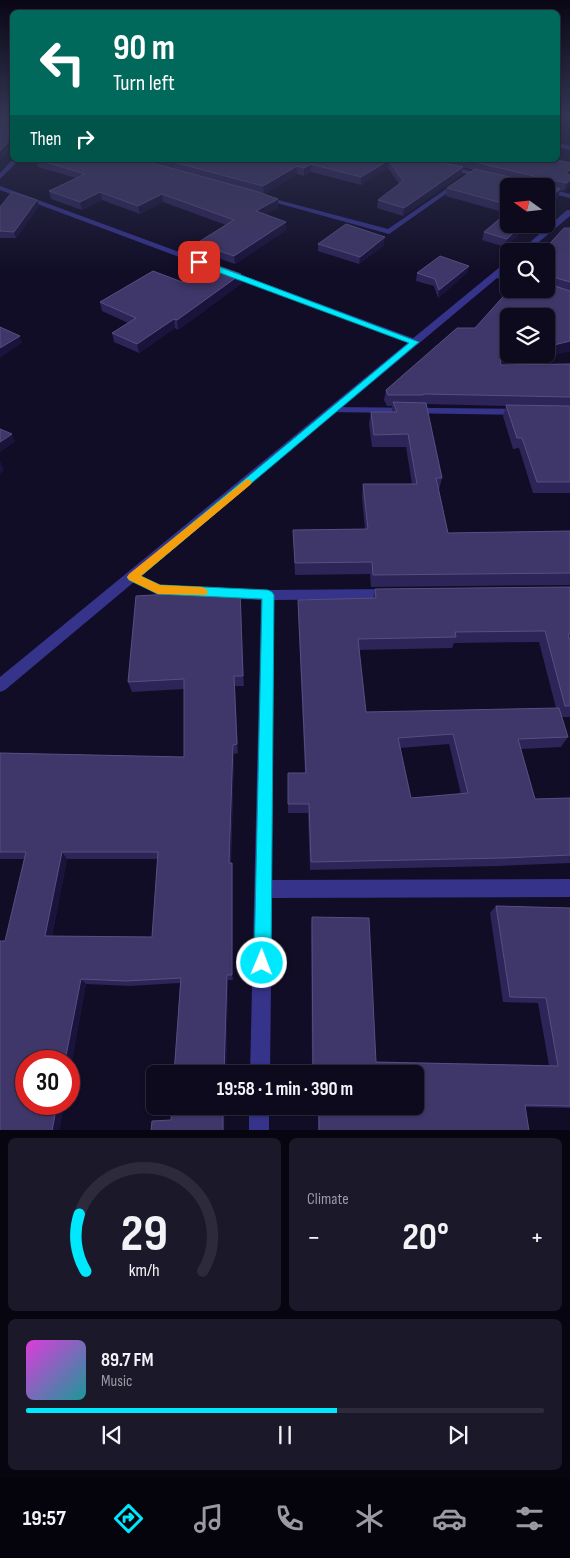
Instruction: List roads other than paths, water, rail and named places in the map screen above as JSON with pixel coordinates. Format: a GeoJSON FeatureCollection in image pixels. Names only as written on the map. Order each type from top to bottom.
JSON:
{"type":"FeatureCollection","features":[{"type":"Feature","properties":{"kind":"street"},"geometry":{"type":"LineString","coordinates":[[0,177],[10,167]]}},
{"type":"Feature","properties":{"kind":"street"},"geometry":{"type":"LineString","coordinates":[[441,167],[491,178]]}},
{"type":"Feature","properties":{"kind":"street"},"geometry":{"type":"LineString","coordinates":[[257,196],[389,232],[472,173]]}},
{"type":"Feature","properties":{"kind":"street"},"geometry":{"type":"LineString","coordinates":[[0,188],[415,342]]}},
{"type":"Feature","properties":{"kind":"street"},"geometry":{"type":"LineString","coordinates":[[555,192],[570,196]]}},
{"type":"Feature","properties":{"kind":"street"},"geometry":{"type":"LineString","coordinates":[[533,243],[570,212]]}},
{"type":"Feature","properties":{"kind":"street"},"geometry":{"type":"LineString","coordinates":[[0,686],[500,272]]}},
{"type":"Feature","properties":{"kind":"street"},"geometry":{"type":"LineString","coordinates":[[496,275],[500,276]]}},
{"type":"Feature","properties":{"kind":"street"},"geometry":{"type":"LineString","coordinates":[[334,410],[531,412]]}},
{"type":"Feature","properties":{"kind":"street"},"geometry":{"type":"LineString","coordinates":[[133,577],[158,590],[268,595],[404,593]]}},
{"type":"Feature","properties":{"kind":"street"},"geometry":{"type":"LineString","coordinates":[[260,1065],[268,595]]}},
{"type":"Feature","properties":{"kind":"street"},"geometry":{"type":"LineString","coordinates":[[264,889],[570,888]]}},
{"type":"Feature","properties":{"kind":"street"},"geometry":{"type":"LineString","coordinates":[[259,1115],[259,1130]]}}]}
